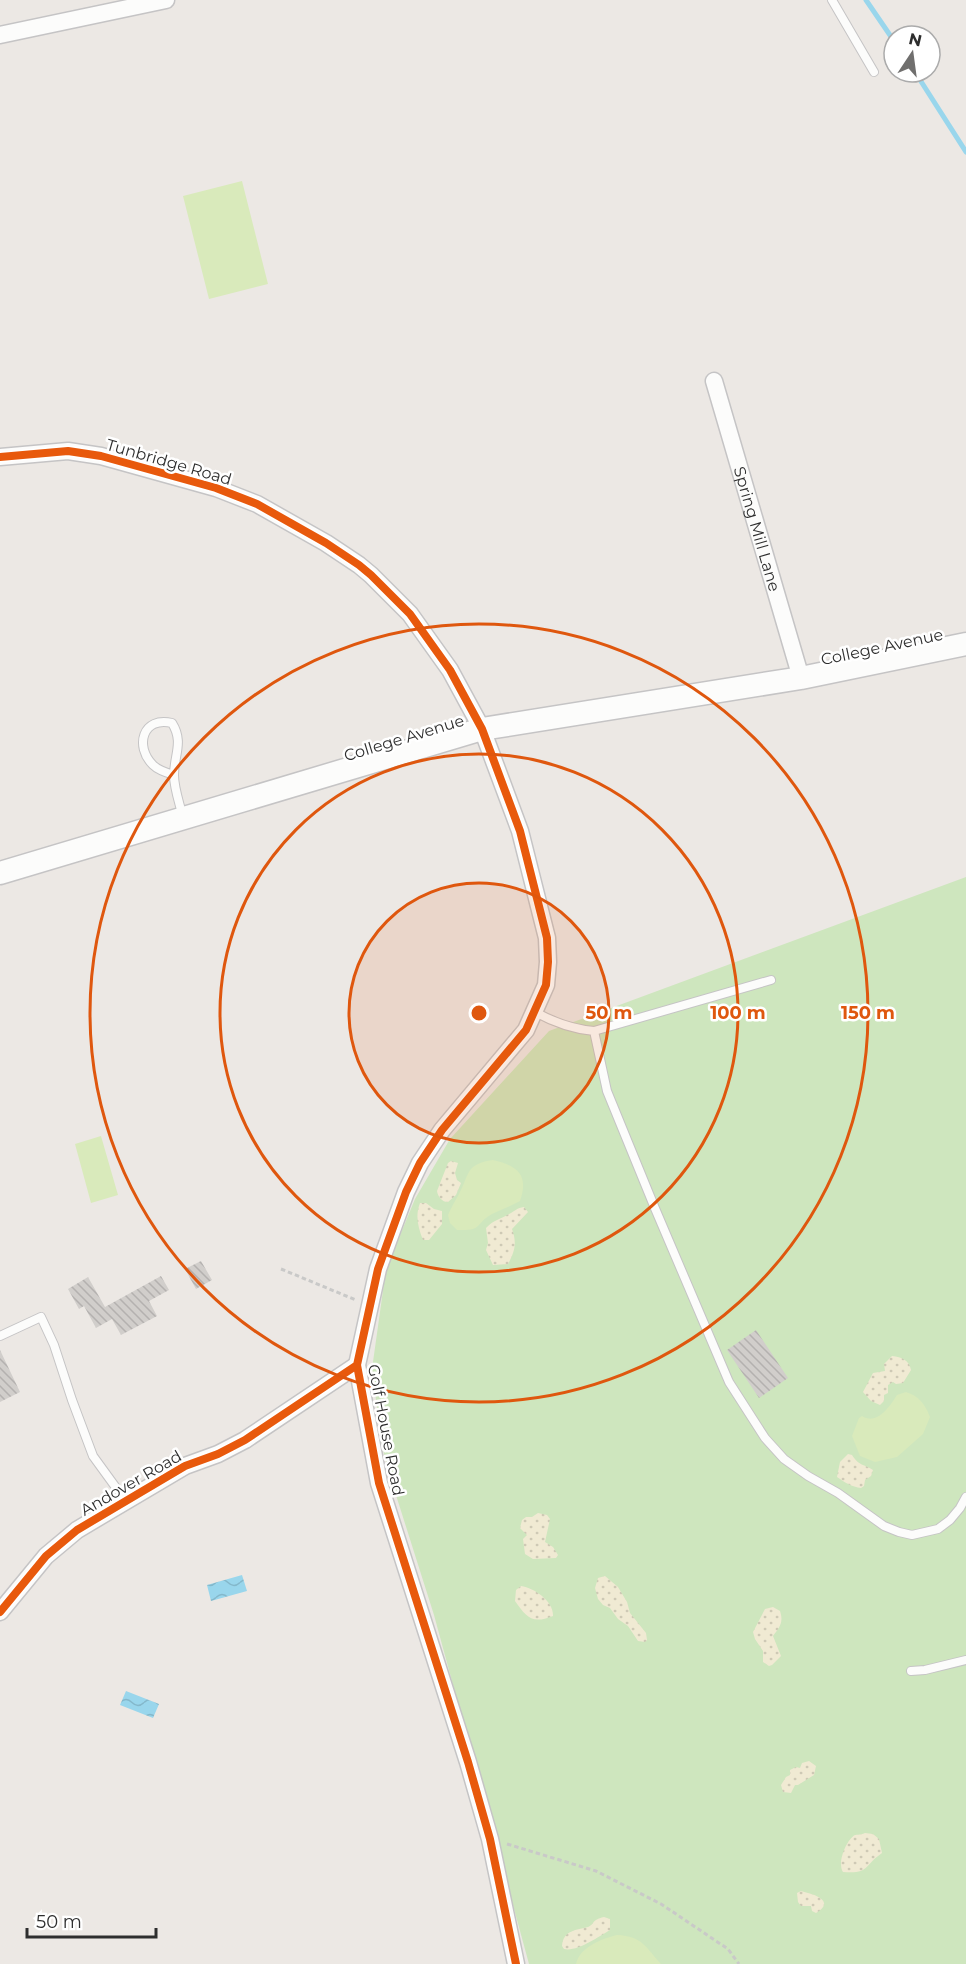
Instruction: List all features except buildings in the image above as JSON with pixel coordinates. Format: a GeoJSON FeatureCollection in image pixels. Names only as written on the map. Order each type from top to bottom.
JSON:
{"type":"FeatureCollection","features":[{"type":"Feature","properties":{"kind":"main road","name":"College Avenue"},"geometry":{"type":"LineString","coordinates":[[0,873],[482,729],[801,678],[966,644]]}},
{"type":"Feature","properties":{"kind":"street"},"geometry":{"type":"LineString","coordinates":[[0,35],[166,0]]}},
{"type":"Feature","properties":{"kind":"street","name":"Spring Mill Lane"},"geometry":{"type":"LineString","coordinates":[[714,381],[801,678]]}},
{"type":"Feature","properties":{"kind":"street","name":"Tunbridge Road"},"geometry":{"type":"LineString","coordinates":[[0,458],[68,451],[102,456],[216,488],[257,504],[326,543],[371,575],[410,614],[450,670],[482,729]]}},
{"type":"Feature","properties":{"kind":"street","name":"Golf House Road"},"geometry":{"type":"LineString","coordinates":[[482,729],[520,831],[544,923],[548,962],[546,985],[526,1030],[441,1130],[420,1163],[406,1192],[378,1269],[357,1365],[379,1483],[468,1762],[491,1844],[516,1964]]}},
{"type":"Feature","properties":{"kind":"street","name":"Andover Road"},"geometry":{"type":"LineString","coordinates":[[0,1612],[27,1578],[77,1530],[185,1466],[218,1454],[245,1440],[357,1365]]}},
{"type":"Feature","properties":{"kind":"lane"},"geometry":{"type":"LineString","coordinates":[[832,0],[874,72]]}},
{"type":"Feature","properties":{"kind":"lane"},"geometry":{"type":"LineString","coordinates":[[174,775],[153,766],[144,754],[142,740],[149,726],[162,721],[172,723],[177,732],[178,749],[174,775],[183,819]]}},
{"type":"Feature","properties":{"kind":"lane"},"geometry":{"type":"LineString","coordinates":[[535,1012],[574,1029],[594,1031],[771,980]]}},
{"type":"Feature","properties":{"kind":"lane"},"geometry":{"type":"LineString","coordinates":[[594,1031],[607,1091],[650,1195],[729,1382],[765,1438],[784,1459],[808,1476],[838,1493],[884,1526],[899,1532],[912,1535],[938,1529],[950,1520],[966,1497]]}},
{"type":"Feature","properties":{"kind":"lane"},"geometry":{"type":"LineString","coordinates":[[0,1336],[40,1317],[54,1345],[93,1456],[125,1500]]}},
{"type":"Feature","properties":{"kind":"lane"},"geometry":{"type":"LineString","coordinates":[[911,1671],[966,1660]]}},
{"type":"Feature","properties":{"kind":"path"},"geometry":{"type":"LineString","coordinates":[[281,1269],[369,1306]]}},
{"type":"Feature","properties":{"kind":"path"},"geometry":{"type":"LineString","coordinates":[[491,1844],[499,1841],[596,1871],[661,1904],[728,1949],[739,1964]]}},
{"type":"Feature","properties":{"kind":"green space"},"geometry":{"type":"Polygon","coordinates":[[[242,181],[268,284],[209,299],[183,196],[242,181]]]}},
{"type":"Feature","properties":{"kind":"green space"},"geometry":{"type":"Polygon","coordinates":[[[966,877],[966,1964],[529,1964],[434,1615],[382,1446],[372,1369],[386,1269],[415,1199],[450,1139],[549,1031],[966,877]]]}},
{"type":"Feature","properties":{"kind":"green space"},"geometry":{"type":"Polygon","coordinates":[[[101,1136],[118,1195],[91,1203],[75,1144],[101,1136]]]}},
{"type":"Feature","properties":{"kind":"green space"},"geometry":{"type":"Polygon","coordinates":[[[493,1160],[509,1165],[519,1173],[523,1184],[520,1201],[492,1214],[475,1228],[457,1230],[450,1223],[448,1215],[467,1176],[477,1164],[493,1160]]]}},
{"type":"Feature","properties":{"kind":"green space"},"geometry":{"type":"Polygon","coordinates":[[[906,1392],[921,1401],[930,1417],[923,1434],[897,1457],[875,1462],[860,1456],[852,1436],[859,1418],[862,1416],[878,1417],[897,1395],[906,1392]]]}},
{"type":"Feature","properties":{"kind":"green space"},"geometry":{"type":"Polygon","coordinates":[[[617,1935],[638,1940],[661,1964],[576,1964],[587,1948],[598,1941],[617,1935]]]}},
{"type":"Feature","properties":{"kind":"sand"},"geometry":{"type":"Polygon","coordinates":[[[451,1161],[458,1163],[455,1173],[457,1180],[461,1183],[456,1195],[448,1202],[441,1199],[437,1191],[448,1163],[451,1161]]]}},
{"type":"Feature","properties":{"kind":"sand"},"geometry":{"type":"Polygon","coordinates":[[[420,1203],[426,1203],[442,1211],[442,1224],[429,1240],[423,1240],[419,1226],[417,1217],[420,1203]]]}},
{"type":"Feature","properties":{"kind":"sand"},"geometry":{"type":"Polygon","coordinates":[[[524,1207],[528,1212],[512,1229],[514,1247],[508,1264],[493,1265],[486,1250],[488,1243],[486,1228],[524,1207]]]}},
{"type":"Feature","properties":{"kind":"sand"},"geometry":{"type":"Polygon","coordinates":[[[892,1356],[904,1360],[909,1364],[911,1370],[903,1383],[893,1382],[888,1385],[888,1393],[884,1395],[884,1401],[880,1405],[871,1401],[863,1392],[873,1373],[885,1371],[884,1364],[892,1356]]]}},
{"type":"Feature","properties":{"kind":"sand"},"geometry":{"type":"Polygon","coordinates":[[[848,1454],[873,1470],[861,1488],[837,1477],[840,1462],[848,1454]]]}},
{"type":"Feature","properties":{"kind":"sand"},"geometry":{"type":"Polygon","coordinates":[[[538,1513],[547,1515],[550,1519],[545,1542],[553,1547],[558,1555],[556,1558],[533,1559],[525,1554],[523,1539],[527,1535],[520,1528],[522,1520],[538,1513]]]}},
{"type":"Feature","properties":{"kind":"sand"},"geometry":{"type":"Polygon","coordinates":[[[605,1576],[618,1587],[627,1602],[630,1613],[646,1633],[645,1642],[638,1641],[628,1626],[598,1599],[595,1588],[598,1578],[605,1576]]]}},
{"type":"Feature","properties":{"kind":"sand"},"geometry":{"type":"Polygon","coordinates":[[[521,1586],[543,1596],[553,1616],[539,1620],[526,1615],[515,1601],[516,1590],[521,1586]]]}},
{"type":"Feature","properties":{"kind":"sand"},"geometry":{"type":"Polygon","coordinates":[[[773,1607],[780,1611],[781,1615],[780,1625],[773,1636],[781,1656],[769,1666],[763,1662],[763,1651],[753,1632],[765,1609],[773,1607]]]}},
{"type":"Feature","properties":{"kind":"sand"},"geometry":{"type":"Polygon","coordinates":[[[809,1761],[816,1766],[814,1775],[795,1785],[791,1793],[783,1792],[781,1785],[790,1775],[790,1770],[800,1768],[802,1763],[809,1761]]]}},
{"type":"Feature","properties":{"kind":"sand"},"geometry":{"type":"Polygon","coordinates":[[[873,1834],[879,1839],[882,1853],[866,1868],[858,1872],[843,1872],[841,1863],[846,1847],[855,1835],[873,1834]]]}},
{"type":"Feature","properties":{"kind":"sand"},"geometry":{"type":"Polygon","coordinates":[[[801,1891],[820,1898],[824,1904],[822,1908],[816,1913],[812,1911],[811,1906],[801,1906],[797,1893],[801,1891]]]}},
{"type":"Feature","properties":{"kind":"sand"},"geometry":{"type":"Polygon","coordinates":[[[604,1917],[610,1919],[610,1930],[581,1946],[564,1949],[563,1941],[568,1934],[588,1927],[597,1919],[604,1917]]]}},
{"type":"Feature","properties":{"kind":"water"},"geometry":{"type":"Polygon","coordinates":[[[242,1575],[247,1591],[211,1601],[207,1585],[242,1575]]]}},
{"type":"Feature","properties":{"kind":"water"},"geometry":{"type":"Polygon","coordinates":[[[126,1691],[159,1704],[153,1718],[120,1705],[126,1691]]]}},
{"type":"Feature","properties":{"kind":"waterway"},"geometry":{"type":"LineString","coordinates":[[866,0],[882,24]]}},
{"type":"Feature","properties":{"kind":"waterway"},"geometry":{"type":"LineString","coordinates":[[923,84],[966,152]]}},
{"type":"Feature","properties":{"kind":"cycle path"},"geometry":{"type":"LineString","coordinates":[[0,457],[68,451],[101,456],[216,488],[257,504],[326,543],[359,565],[410,614],[450,670],[482,729],[520,831],[547,938],[546,985],[526,1030],[442,1130],[420,1163],[406,1192],[378,1269],[357,1365],[379,1483],[468,1762],[490,1839],[516,1964]]}},
{"type":"Feature","properties":{"kind":"cycle path"},"geometry":{"type":"LineString","coordinates":[[0,1612],[46,1556],[77,1530],[185,1466],[218,1454],[245,1440],[357,1365]]}}]}
